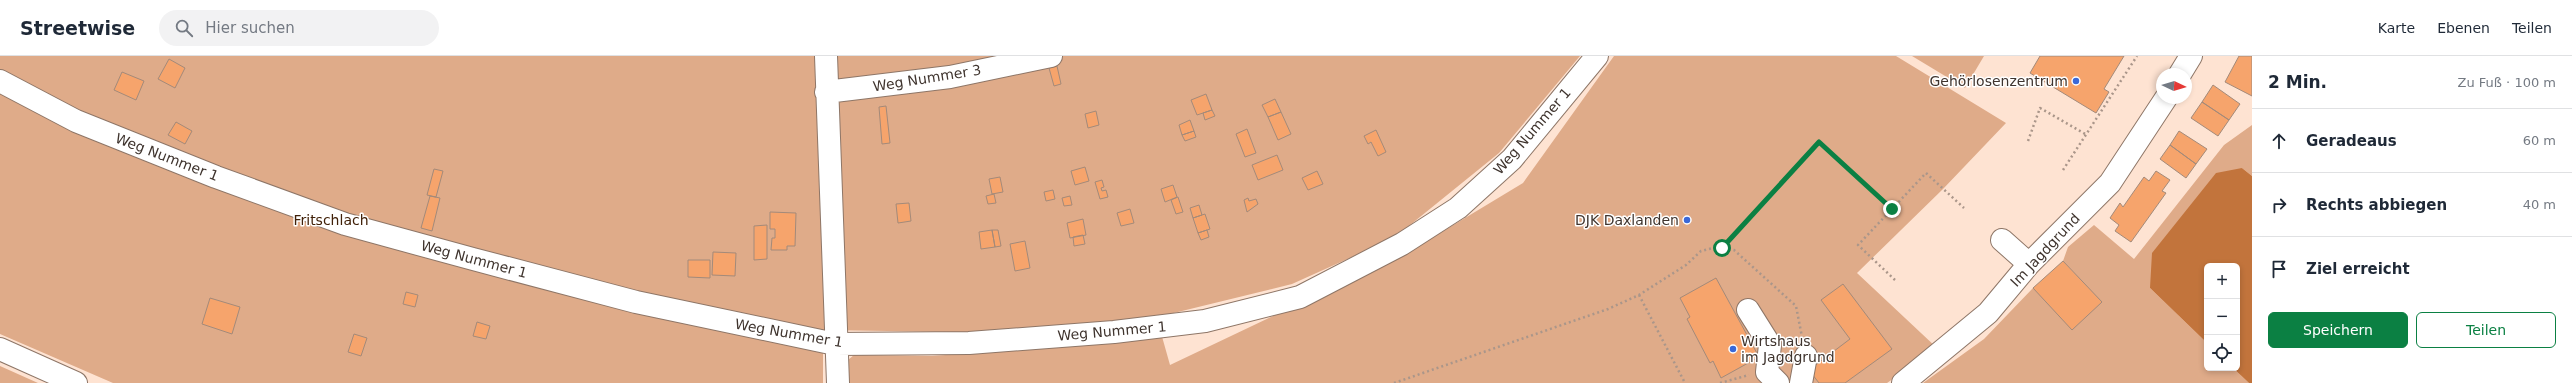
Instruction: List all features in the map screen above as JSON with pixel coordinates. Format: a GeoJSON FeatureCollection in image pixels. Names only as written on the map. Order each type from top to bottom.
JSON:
{"type":"FeatureCollection","features":[{"type":"Feature","properties":{"kind":"street"},"geometry":{"type":"LineString","coordinates":[[826,56],[835,344],[838,383]]}},
{"type":"Feature","properties":{"kind":"street","name":"Weg Nummer 3"},"geometry":{"type":"LineString","coordinates":[[826,92],[950,77],[1051,56]]}},
{"type":"Feature","properties":{"kind":"street","name":"Weg Nummer 1"},"geometry":{"type":"LineString","coordinates":[[0,81],[76,121],[344,224],[636,302],[835,344],[969,343],[1114,332],[1205,321],[1300,297],[1402,244],[1458,208],[1512,159],[1597,56]]}},
{"type":"Feature","properties":{"kind":"street","name":"Im Jagdgrund"},"geometry":{"type":"LineString","coordinates":[[1903,383],[1988,313],[2029,264],[2110,183],[2162,104]]}},
{"type":"Feature","properties":{"kind":"street"},"geometry":{"type":"LineString","coordinates":[[2002,240],[2029,264]]}},
{"type":"Feature","properties":{"kind":"street"},"geometry":{"type":"LineString","coordinates":[[1748,310],[1770,345],[1773,377]]}},
{"type":"Feature","properties":{"kind":"street"},"geometry":{"type":"LineString","coordinates":[[0,349],[76,383]]}},
{"type":"Feature","properties":{"kind":"street"},"geometry":{"type":"LineString","coordinates":[[1801,383],[1806,356]]}},
{"type":"Feature","properties":{"kind":"path"},"geometry":{"type":"LineString","coordinates":[[2063,170],[2087,136],[2137,56]]}},
{"type":"Feature","properties":{"kind":"path"},"geometry":{"type":"LineString","coordinates":[[2028,141],[2040,108],[2087,136]]}},
{"type":"Feature","properties":{"kind":"path"},"geometry":{"type":"LineString","coordinates":[[1722,248],[1819,142],[1892,209]]}},
{"type":"Feature","properties":{"kind":"path"},"geometry":{"type":"LineString","coordinates":[[1895,280],[1858,245],[1926,173],[1964,208]]}},
{"type":"Feature","properties":{"kind":"path"},"geometry":{"type":"LineString","coordinates":[[1394,383],[1608,309],[1639,295],[1686,265],[1701,251],[1722,248],[1734,250],[1796,306],[1806,356]]}},
{"type":"Feature","properties":{"kind":"path"},"geometry":{"type":"LineString","coordinates":[[1639,295],[1685,383]]}},
{"type":"Feature","properties":{"kind":"path"},"geometry":{"type":"LineString","coordinates":[[1720,383],[1773,377]]}},
{"type":"Feature","properties":{"kind":"green space","name":"Fritschlach"},"geometry":{"type":"Polygon","coordinates":[[[0,56],[1580,56],[1499,153],[1394,238],[1292,284],[1145,320],[1025,333],[823,330],[823,383],[113,383],[0,334],[0,56]]]}},
{"type":"Feature","properties":{"kind":"green space","name":"DJK Daxlanden"},"geometry":{"type":"Polygon","coordinates":[[[1614,56],[1896,56],[2006,123],[1943,189],[1857,273],[1937,348],[1887,383],[844,383],[842,365],[854,355],[932,356],[1081,345],[1161,333],[1170,365],[1412,250],[1523,183],[1614,56]]]}},
{"type":"Feature","properties":{"kind":"green space"},"geometry":{"type":"Polygon","coordinates":[[[1912,56],[1984,56],[1965,88],[1912,56]]]}},
{"type":"Feature","properties":{"kind":"green space"},"geometry":{"type":"Polygon","coordinates":[[[2252,125],[2252,176],[2242,168],[2150,288],[2204,340],[2204,371],[2236,371],[2249,383],[1923,383],[1984,339],[2033,288],[2101,302],[2063,261],[2068,247],[2094,225],[2134,259],[2224,145],[2252,125]]]}},
{"type":"Feature","properties":{"kind":"green space"},"geometry":{"type":"Polygon","coordinates":[[[0,366],[38,383],[0,383],[0,366]]]}},
{"type":"Feature","properties":{"kind":"shaded area"},"geometry":{"type":"Polygon","coordinates":[[[2242,168],[2252,176],[2252,383],[2249,383],[2236,371],[2240,371],[2240,263],[2204,263],[2204,340],[2150,288],[2152,253],[2216,173],[2242,168]]]}},
{"type":"Feature","properties":{"kind":"building","name":"Gehörlosenzentrum"},"geometry":{"type":"Polygon","coordinates":[[[2040,56],[2124,56],[2104,89],[2109,92],[2096,113],[2030,73],[2040,56]]]}},
{"type":"Feature","properties":{"kind":"building"},"geometry":{"type":"Polygon","coordinates":[[[2239,56],[2252,56],[2252,96],[2225,82],[2239,56]]]}},
{"type":"Feature","properties":{"kind":"building"},"geometry":{"type":"Polygon","coordinates":[[[169,59],[185,68],[175,88],[158,79],[169,59]]]}},
{"type":"Feature","properties":{"kind":"building"},"geometry":{"type":"Polygon","coordinates":[[[1057,66],[1061,84],[1054,86],[1049,68],[1057,66]]]}},
{"type":"Feature","properties":{"kind":"building"},"geometry":{"type":"Polygon","coordinates":[[[122,72],[144,81],[136,100],[114,90],[122,72]]]}},
{"type":"Feature","properties":{"kind":"building"},"geometry":{"type":"Polygon","coordinates":[[[2213,85],[2240,104],[2229,120],[2202,102],[2213,85]]]}},
{"type":"Feature","properties":{"kind":"building"},"geometry":{"type":"Polygon","coordinates":[[[1206,94],[1212,110],[1197,115],[1191,100],[1206,94]]]}},
{"type":"Feature","properties":{"kind":"building"},"geometry":{"type":"Polygon","coordinates":[[[1275,99],[1281,112],[1268,117],[1262,105],[1275,99]]]}},
{"type":"Feature","properties":{"kind":"building"},"geometry":{"type":"Polygon","coordinates":[[[2202,102],[2229,120],[2218,136],[2191,118],[2202,102]]]}},
{"type":"Feature","properties":{"kind":"building"},"geometry":{"type":"Polygon","coordinates":[[[886,106],[890,143],[882,144],[879,107],[886,106]]]}},
{"type":"Feature","properties":{"kind":"building"},"geometry":{"type":"Polygon","coordinates":[[[1212,110],[1215,116],[1205,120],[1203,113],[1212,110]]]}},
{"type":"Feature","properties":{"kind":"building"},"geometry":{"type":"Polygon","coordinates":[[[1096,111],[1099,125],[1088,128],[1085,114],[1096,111]]]}},
{"type":"Feature","properties":{"kind":"building"},"geometry":{"type":"Polygon","coordinates":[[[1281,112],[1291,134],[1278,140],[1268,117],[1281,112]]]}},
{"type":"Feature","properties":{"kind":"building"},"geometry":{"type":"Polygon","coordinates":[[[1190,120],[1194,131],[1182,135],[1179,125],[1190,120]]]}},
{"type":"Feature","properties":{"kind":"building"},"geometry":{"type":"Polygon","coordinates":[[[176,122],[192,131],[185,144],[168,135],[176,122]]]}},
{"type":"Feature","properties":{"kind":"building"},"geometry":{"type":"Polygon","coordinates":[[[1247,129],[1256,153],[1245,157],[1236,134],[1247,129]]]}},
{"type":"Feature","properties":{"kind":"building"},"geometry":{"type":"Polygon","coordinates":[[[1376,130],[1386,152],[1378,156],[1371,142],[1368,144],[1364,136],[1376,130]]]}},
{"type":"Feature","properties":{"kind":"building"},"geometry":{"type":"Polygon","coordinates":[[[1194,131],[1196,137],[1185,141],[1182,135],[1194,131]]]}},
{"type":"Feature","properties":{"kind":"building"},"geometry":{"type":"Polygon","coordinates":[[[2179,131],[2207,149],[2196,164],[2170,145],[2179,131]]]}},
{"type":"Feature","properties":{"kind":"building"},"geometry":{"type":"Polygon","coordinates":[[[2170,145],[2196,164],[2186,178],[2160,159],[2170,145]]]}},
{"type":"Feature","properties":{"kind":"building"},"geometry":{"type":"Polygon","coordinates":[[[1277,155],[1283,170],[1258,180],[1252,165],[1277,155]]]}},
{"type":"Feature","properties":{"kind":"building"},"geometry":{"type":"Polygon","coordinates":[[[1085,167],[1089,181],[1075,185],[1071,171],[1085,167]]]}},
{"type":"Feature","properties":{"kind":"building"},"geometry":{"type":"Polygon","coordinates":[[[434,169],[443,171],[436,197],[427,195],[434,169]]]}},
{"type":"Feature","properties":{"kind":"building"},"geometry":{"type":"Polygon","coordinates":[[[1317,171],[1323,184],[1308,190],[1302,178],[1317,171]]]}},
{"type":"Feature","properties":{"kind":"building"},"geometry":{"type":"Polygon","coordinates":[[[2156,171],[2170,180],[2162,191],[2166,193],[2131,242],[2115,231],[2119,225],[2110,218],[2120,203],[2123,207],[2144,177],[2149,181],[2156,171]]]}},
{"type":"Feature","properties":{"kind":"building"},"geometry":{"type":"Polygon","coordinates":[[[1000,177],[1003,192],[992,194],[989,179],[1000,177]]]}},
{"type":"Feature","properties":{"kind":"building"},"geometry":{"type":"Polygon","coordinates":[[[1102,180],[1104,187],[1101,188],[1102,191],[1106,190],[1108,197],[1100,199],[1095,182],[1102,180]]]}},
{"type":"Feature","properties":{"kind":"building"},"geometry":{"type":"Polygon","coordinates":[[[1173,185],[1177,197],[1165,202],[1161,189],[1173,185]]]}},
{"type":"Feature","properties":{"kind":"building"},"geometry":{"type":"Polygon","coordinates":[[[1053,190],[1055,199],[1046,201],[1044,192],[1053,190]]]}},
{"type":"Feature","properties":{"kind":"building"},"geometry":{"type":"Polygon","coordinates":[[[994,194],[996,203],[988,204],[986,196],[994,194]]]}},
{"type":"Feature","properties":{"kind":"building"},"geometry":{"type":"Polygon","coordinates":[[[430,196],[440,198],[432,231],[421,228],[430,196]]]}},
{"type":"Feature","properties":{"kind":"building"},"geometry":{"type":"Polygon","coordinates":[[[1070,196],[1072,205],[1064,206],[1062,198],[1070,196]]]}},
{"type":"Feature","properties":{"kind":"building"},"geometry":{"type":"Polygon","coordinates":[[[1178,197],[1183,212],[1176,214],[1171,200],[1178,197]]]}},
{"type":"Feature","properties":{"kind":"building"},"geometry":{"type":"Polygon","coordinates":[[[1248,198],[1249,201],[1256,199],[1258,204],[1247,212],[1244,200],[1248,198]]]}},
{"type":"Feature","properties":{"kind":"building"},"geometry":{"type":"Polygon","coordinates":[[[909,203],[911,221],[898,223],[896,204],[909,203]]]}},
{"type":"Feature","properties":{"kind":"building"},"geometry":{"type":"Polygon","coordinates":[[[1199,205],[1202,215],[1193,218],[1190,208],[1199,205]]]}},
{"type":"Feature","properties":{"kind":"building"},"geometry":{"type":"Polygon","coordinates":[[[1130,209],[1134,223],[1121,226],[1117,213],[1130,209]]]}},
{"type":"Feature","properties":{"kind":"building"},"geometry":{"type":"Polygon","coordinates":[[[770,212],[796,213],[795,246],[787,246],[787,250],[771,250],[772,238],[775,238],[775,229],[770,229],[770,212]]]}},
{"type":"Feature","properties":{"kind":"building"},"geometry":{"type":"Polygon","coordinates":[[[1205,214],[1210,229],[1198,233],[1193,218],[1205,214]]]}},
{"type":"Feature","properties":{"kind":"building"},"geometry":{"type":"Polygon","coordinates":[[[1083,219],[1086,235],[1070,238],[1067,223],[1083,219]]]}},
{"type":"Feature","properties":{"kind":"building"},"geometry":{"type":"Polygon","coordinates":[[[767,225],[767,259],[754,260],[754,226],[767,225]]]}},
{"type":"Feature","properties":{"kind":"building"},"geometry":{"type":"Polygon","coordinates":[[[992,230],[995,247],[981,249],[979,232],[992,230]]]}},
{"type":"Feature","properties":{"kind":"building"},"geometry":{"type":"Polygon","coordinates":[[[992,230],[998,230],[1001,246],[995,247],[992,230]]]}},
{"type":"Feature","properties":{"kind":"building"},"geometry":{"type":"Polygon","coordinates":[[[1207,230],[1209,237],[1201,240],[1198,233],[1207,230]]]}},
{"type":"Feature","properties":{"kind":"building"},"geometry":{"type":"Polygon","coordinates":[[[1083,235],[1085,244],[1074,246],[1073,237],[1083,235]]]}},
{"type":"Feature","properties":{"kind":"building"},"geometry":{"type":"Polygon","coordinates":[[[1025,241],[1030,268],[1015,271],[1010,244],[1025,241]]]}},
{"type":"Feature","properties":{"kind":"building"},"geometry":{"type":"Polygon","coordinates":[[[713,252],[736,253],[735,276],[712,275],[713,252]]]}},
{"type":"Feature","properties":{"kind":"building"},"geometry":{"type":"Polygon","coordinates":[[[688,260],[710,260],[710,278],[688,277],[688,260]]]}},
{"type":"Feature","properties":{"kind":"building"},"geometry":{"type":"Polygon","coordinates":[[[2063,261],[2102,302],[2072,330],[2033,288],[2063,261]]]}},
{"type":"Feature","properties":{"kind":"building"},"geometry":{"type":"Polygon","coordinates":[[[1716,278],[1759,357],[1721,378],[1713,361],[1710,363],[1687,319],[1690,317],[1680,298],[1716,278]]]}},
{"type":"Feature","properties":{"kind":"building"},"geometry":{"type":"Polygon","coordinates":[[[1843,284],[1892,349],[1845,383],[1819,383],[1809,370],[1850,339],[1821,300],[1843,284]]]}},
{"type":"Feature","properties":{"kind":"building"},"geometry":{"type":"Polygon","coordinates":[[[406,292],[418,295],[415,307],[403,304],[406,292]]]}},
{"type":"Feature","properties":{"kind":"building"},"geometry":{"type":"Polygon","coordinates":[[[210,298],[240,307],[232,334],[202,324],[210,298]]]}},
{"type":"Feature","properties":{"kind":"building"},"geometry":{"type":"Polygon","coordinates":[[[477,322],[490,326],[486,339],[473,336],[477,322]]]}},
{"type":"Feature","properties":{"kind":"building"},"geometry":{"type":"Polygon","coordinates":[[[354,334],[367,338],[361,356],[348,352],[354,334]]]}},
{"type":"Feature","properties":{"kind":"place","name":"Gehörlosenzentrum"},"geometry":{"type":"Point","coordinates":[2076,81]}},
{"type":"Feature","properties":{"kind":"place","name":"DJK Daxlanden"},"geometry":{"type":"Point","coordinates":[1687,220]}},
{"type":"Feature","properties":{"kind":"place","name":"Wirtshaus im Jagdgrund"},"geometry":{"type":"Point","coordinates":[1733,349]}},
{"type":"Feature","properties":{"kind":"route"},"geometry":{"type":"LineString","coordinates":[[1722,248],[1819,142],[1892,209]]}}]}
